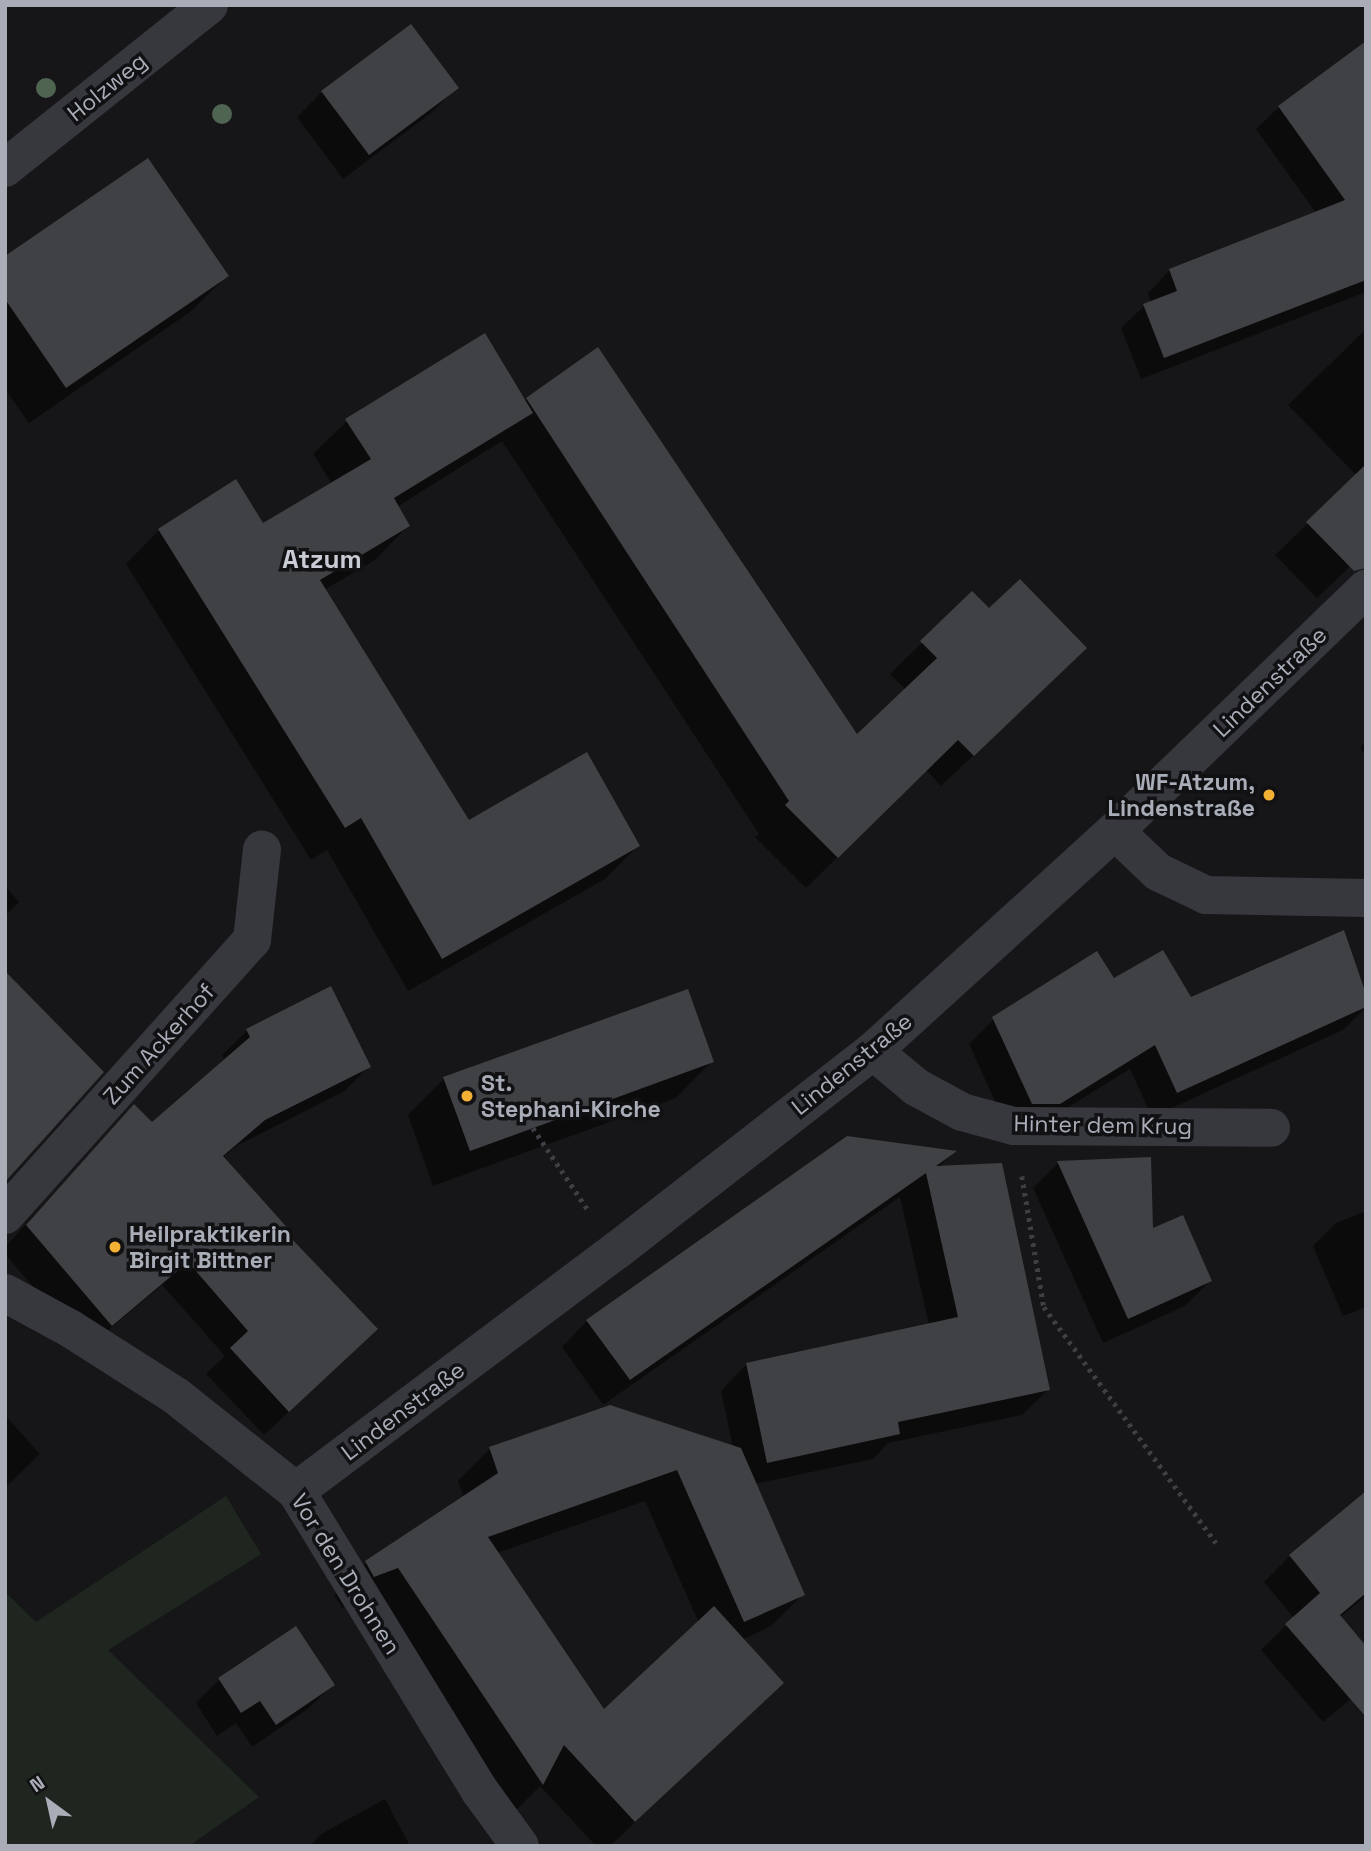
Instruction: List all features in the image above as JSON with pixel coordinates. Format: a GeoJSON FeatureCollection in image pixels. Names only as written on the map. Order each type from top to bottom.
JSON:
{"type":"FeatureCollection","features":[{"type":"Feature","properties":{"kind":"street","name":"Holzweg"},"geometry":{"type":"LineString","coordinates":[[5,168],[209,5]]}},
{"type":"Feature","properties":{"kind":"street","name":"Lindenstraße"},"geometry":{"type":"LineString","coordinates":[[296,1491],[616,1251],[873,1051],[1115,831],[1366,589]]}},
{"type":"Feature","properties":{"kind":"street"},"geometry":{"type":"LineString","coordinates":[[1115,831],[1158,872],[1206,895],[1366,898]]}},
{"type":"Feature","properties":{"kind":"street","name":"Zum Ackerhof"},"geometry":{"type":"LineString","coordinates":[[5,1215],[252,940],[261,850]]}},
{"type":"Feature","properties":{"kind":"street","name":"Hinter dem Krug"},"geometry":{"type":"LineString","coordinates":[[873,1051],[916,1087],[962,1112],[1014,1126],[1270,1128]]}},
{"type":"Feature","properties":{"kind":"street","name":"Vor den Drohnen"},"geometry":{"type":"LineString","coordinates":[[5,1293],[71,1329],[176,1396],[296,1491],[480,1791],[520,1846]]}},
{"type":"Feature","properties":{"kind":"path"},"geometry":{"type":"LineString","coordinates":[[1014,1126],[1044,1307],[1216,1544]]}},
{"type":"Feature","properties":{"kind":"path"},"geometry":{"type":"LineString","coordinates":[[533,1128],[616,1251]]}},
{"type":"Feature","properties":{"kind":"shaded area"},"geometry":{"type":"Polygon","coordinates":[[[226,1496],[261,1554],[108,1650],[259,1797],[189,1846],[5,1846],[5,1592],[36,1622],[226,1496]]]}},
{"type":"Feature","properties":{"kind":"building"},"geometry":{"type":"Polygon","coordinates":[[[411,24],[459,88],[369,155],[321,91],[411,24]]]}},
{"type":"Feature","properties":{"kind":"building"},"geometry":{"type":"Polygon","coordinates":[[[1366,41],[1366,280],[1164,358],[1143,304],[1177,291],[1169,269],[1345,200],[1278,106],[1366,41]]]}},
{"type":"Feature","properties":{"kind":"building"},"geometry":{"type":"Polygon","coordinates":[[[148,158],[229,276],[66,388],[5,299],[5,256],[148,158]]]}},
{"type":"Feature","properties":{"kind":"building"},"geometry":{"type":"Polygon","coordinates":[[[485,333],[533,413],[394,498],[410,526],[320,580],[469,820],[587,752],[640,846],[442,959],[361,818],[345,828],[158,529],[236,479],[263,523],[371,459],[345,419],[485,333]]]}},
{"type":"Feature","properties":{"kind":"building"},"geometry":{"type":"Polygon","coordinates":[[[598,347],[857,734],[937,658],[920,641],[972,591],[989,608],[1020,579],[1087,648],[974,756],[958,740],[838,858],[785,805],[789,801],[526,398],[598,347]]]}},
{"type":"Feature","properties":{"kind":"building"},"geometry":{"type":"Polygon","coordinates":[[[1366,464],[1366,568],[1354,571],[1306,522],[1366,464]]]}},
{"type":"Feature","properties":{"kind":"building"},"geometry":{"type":"Polygon","coordinates":[[[1344,930],[1366,994],[1366,1007],[1177,1093],[1155,1045],[1060,1104],[1032,1104],[992,1017],[1097,951],[1114,978],[1163,950],[1191,997],[1344,930]]]}},
{"type":"Feature","properties":{"kind":"building"},"geometry":{"type":"Polygon","coordinates":[[[5,971],[104,1072],[5,1182],[5,971]]]}},
{"type":"Feature","properties":{"kind":"building"},"geometry":{"type":"Polygon","coordinates":[[[331,986],[371,1067],[265,1120],[223,1156],[292,1233],[289,1236],[378,1329],[289,1412],[230,1348],[248,1331],[188,1262],[112,1326],[26,1225],[134,1104],[152,1122],[250,1037],[246,1029],[331,986]]]}},
{"type":"Feature","properties":{"kind":"building"},"geometry":{"type":"Polygon","coordinates":[[[688,989],[714,1062],[470,1151],[443,1077],[688,989]]]}},
{"type":"Feature","properties":{"kind":"building"},"geometry":{"type":"Polygon","coordinates":[[[847,1136],[957,1151],[936,1166],[1002,1163],[1050,1390],[898,1422],[900,1434],[767,1463],[746,1363],[958,1317],[926,1173],[630,1380],[586,1320],[847,1136]]]}},
{"type":"Feature","properties":{"kind":"building"},"geometry":{"type":"Polygon","coordinates":[[[1151,1157],[1153,1228],[1183,1215],[1212,1281],[1128,1319],[1057,1161],[1151,1157]]]}},
{"type":"Feature","properties":{"kind":"building"},"geometry":{"type":"Polygon","coordinates":[[[610,1405],[741,1448],[805,1595],[744,1622],[677,1470],[488,1537],[604,1709],[714,1606],[784,1683],[635,1822],[564,1745],[543,1785],[398,1568],[374,1577],[365,1561],[498,1473],[489,1447],[610,1405]]]}},
{"type":"Feature","properties":{"kind":"building"},"geometry":{"type":"Polygon","coordinates":[[[1366,1491],[1366,1593],[1340,1615],[1366,1646],[1366,1717],[1285,1624],[1320,1593],[1289,1555],[1366,1491]]]}},
{"type":"Feature","properties":{"kind":"building"},"geometry":{"type":"Polygon","coordinates":[[[296,1626],[335,1685],[276,1725],[260,1701],[241,1713],[218,1678],[296,1626]]]}},
{"type":"Feature","properties":{"kind":"place","name":"WF-Atzum, Lindenstraße"},"geometry":{"type":"Point","coordinates":[1269,795]}},
{"type":"Feature","properties":{"kind":"place","name":"St. Stephani-Kirche"},"geometry":{"type":"Point","coordinates":[467,1096]}},
{"type":"Feature","properties":{"kind":"place","name":"Heilpraktikerin Birgit Bittner"},"geometry":{"type":"Point","coordinates":[115,1247]}},
{"type":"Feature","properties":{"kind":"district","name":"Atzum"},"geometry":{"type":"Point","coordinates":[322,560]}}]}
